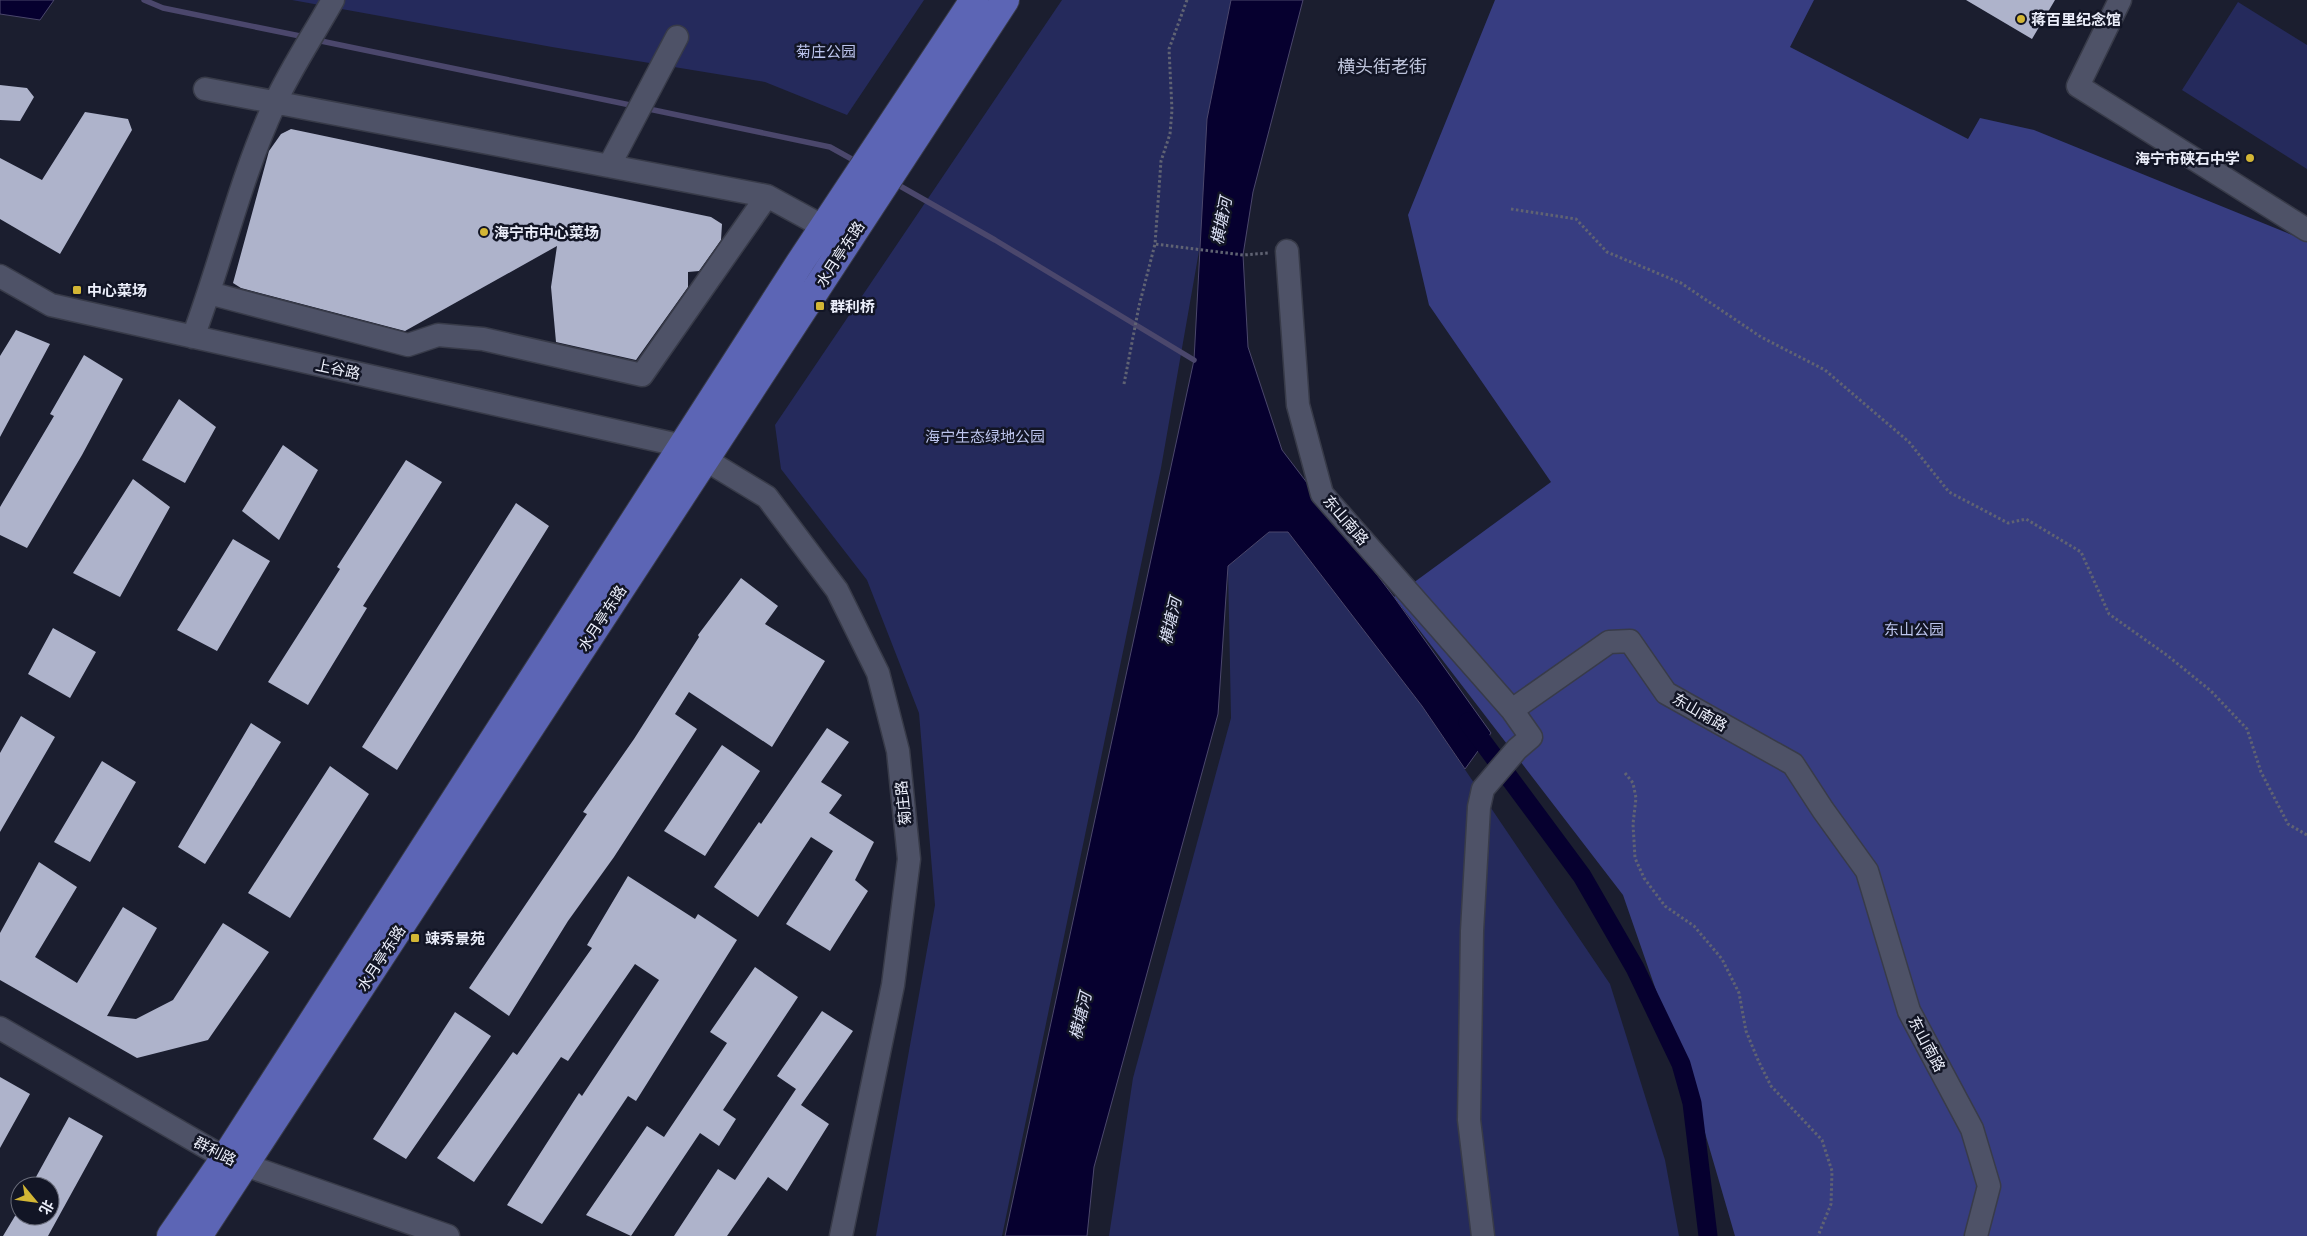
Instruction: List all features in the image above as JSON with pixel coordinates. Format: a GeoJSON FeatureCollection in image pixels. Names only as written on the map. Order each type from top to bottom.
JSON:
{"type":"FeatureCollection","features":[{"type":"Feature","properties":{"kind":"main road","name":"水月亭东路"},"geometry":{"type":"LineString","coordinates":[[171,1236],[235,1162],[706,460],[871,207],[900,137],[974,0]]}},
{"type":"Feature","properties":{"kind":"main road","name":"水月亭东路"},"geometry":{"type":"LineString","coordinates":[[198,1236],[235,1162],[683,446],[824,227],[847,194],[900,137],[1005,0]]}},
{"type":"Feature","properties":{"kind":"street"},"geometry":{"type":"LineString","coordinates":[[193,337],[209,293],[239,195],[275,102],[333,0]]}},
{"type":"Feature","properties":{"kind":"street"},"geometry":{"type":"LineString","coordinates":[[2120,0],[2078,86],[2307,230]]}},
{"type":"Feature","properties":{"kind":"street"},"geometry":{"type":"LineString","coordinates":[[609,166],[677,37]]}},
{"type":"Feature","properties":{"kind":"street"},"geometry":{"type":"LineString","coordinates":[[205,90],[767,196],[824,227]]}},
{"type":"Feature","properties":{"kind":"street"},"geometry":{"type":"LineString","coordinates":[[209,293],[408,345],[438,335],[483,339],[642,375],[767,196]]}},
{"type":"Feature","properties":{"kind":"street","name":"东山南路"},"geometry":{"type":"LineString","coordinates":[[1287,251],[1298,405],[1322,494],[1512,710],[1609,642],[1630,641],[1666,693],[1793,764],[1822,810],[1867,871],[1909,1011],[1972,1129],[1989,1186],[1976,1236]]}},
{"type":"Feature","properties":{"kind":"street","name":"上谷路"},"geometry":{"type":"LineString","coordinates":[[0,276],[51,305],[683,446]]}},
{"type":"Feature","properties":{"kind":"street","name":"菊庄路"},"geometry":{"type":"LineString","coordinates":[[683,446],[767,497],[837,590],[878,673],[898,751],[909,859],[893,985],[841,1236]]}},
{"type":"Feature","properties":{"kind":"street"},"geometry":{"type":"LineString","coordinates":[[1483,1236],[1469,1120],[1472,931],[1479,807],[1483,788],[1517,749],[1531,737],[1512,710]]}},
{"type":"Feature","properties":{"kind":"street","name":"群利路"},"geometry":{"type":"LineString","coordinates":[[0,1028],[235,1162],[448,1236]]}},
{"type":"Feature","properties":{"kind":"path"},"geometry":{"type":"LineString","coordinates":[[1124,384],[1139,306],[1155,244],[1160,161],[1170,134],[1172,110],[1169,49],[1187,0]]}},
{"type":"Feature","properties":{"kind":"path"},"geometry":{"type":"LineString","coordinates":[[1511,209],[1576,219],[1607,252],[1681,283],[1761,337],[1825,370],[1909,442],[1949,492],[2008,522],[2026,518],[2082,552],[2109,614],[2211,691],[2247,729],[2261,772],[2288,824],[2307,835]]}},
{"type":"Feature","properties":{"kind":"path"},"geometry":{"type":"LineString","coordinates":[[1155,244],[1243,255],[1287,251]]}},
{"type":"Feature","properties":{"kind":"path"},"geometry":{"type":"LineString","coordinates":[[1626,773],[1633,783],[1635,791],[1633,824],[1635,858],[1644,878],[1665,906],[1694,926],[1722,959],[1739,993],[1746,1030],[1771,1086],[1822,1140],[1832,1171],[1830,1204],[1818,1236]]}},
{"type":"Feature","properties":{"kind":"green space","name":"菊庄公园"},"geometry":{"type":"Polygon","coordinates":[[[292,0],[924,0],[847,115],[765,82],[552,47],[292,0]]]}},
{"type":"Feature","properties":{"kind":"green space","name":"海宁生态绿地公园"},"geometry":{"type":"Polygon","coordinates":[[[1062,0],[1243,0],[1161,468],[1002,1236],[876,1236],[935,905],[919,713],[867,580],[781,469],[775,425],[1062,0]]]}},
{"type":"Feature","properties":{"kind":"green space","name":"东山公园"},"geometry":{"type":"Polygon","coordinates":[[[1495,0],[1814,0],[1790,47],[1968,139],[1980,118],[2034,130],[2307,241],[2307,1236],[1735,1236],[1703,1126],[1623,895],[1394,597],[1551,482],[1429,305],[1408,215],[1495,0]]]}},
{"type":"Feature","properties":{"kind":"green space"},"geometry":{"type":"Polygon","coordinates":[[[2238,2],[2307,45],[2307,169],[2182,90],[2238,2]]]}},
{"type":"Feature","properties":{"kind":"green space"},"geometry":{"type":"Polygon","coordinates":[[[1269,532],[1288,532],[1422,706],[1610,984],[1665,1160],[1679,1236],[1109,1236],[1133,1078],[1231,718],[1228,566],[1269,532]]]}},
{"type":"Feature","properties":{"kind":"water"},"geometry":{"type":"Polygon","coordinates":[[[0,0],[54,0],[40,20],[0,14],[0,0]]]}},
{"type":"Feature","properties":{"kind":"water","name":"横塘河"},"geometry":{"type":"Polygon","coordinates":[[[1231,0],[1303,0],[1253,192],[1243,255],[1248,347],[1282,450],[1394,597],[1491,733],[1465,769],[1422,706],[1288,532],[1269,532],[1228,566],[1218,714],[1094,1167],[1087,1236],[1005,1236],[1194,360],[1207,119],[1231,0]]]}},
{"type":"Feature","properties":{"kind":"building","name":"蒋百里纪念馆"},"geometry":{"type":"Polygon","coordinates":[[[1966,0],[2055,0],[2032,39],[1966,0]]]}},
{"type":"Feature","properties":{"kind":"building"},"geometry":{"type":"Polygon","coordinates":[[[0,85],[27,88],[34,97],[20,121],[0,120],[0,85]]]}},
{"type":"Feature","properties":{"kind":"building"},"geometry":{"type":"Polygon","coordinates":[[[85,112],[128,119],[132,130],[60,254],[0,219],[0,158],[42,180],[85,112]]]}},
{"type":"Feature","properties":{"kind":"building","name":"海宁市中心菜场"},"geometry":{"type":"Polygon","coordinates":[[[291,129],[711,217],[722,224],[721,240],[699,271],[688,272],[688,287],[636,360],[556,342],[551,287],[557,246],[405,331],[241,288],[233,283],[269,151],[281,134],[291,129]]]}},
{"type":"Feature","properties":{"kind":"building"},"geometry":{"type":"Polygon","coordinates":[[[16,330],[50,344],[0,437],[0,356],[16,330]]]}},
{"type":"Feature","properties":{"kind":"building"},"geometry":{"type":"Polygon","coordinates":[[[84,355],[123,379],[82,455],[27,548],[0,535],[0,507],[54,416],[50,414],[84,355]]]}},
{"type":"Feature","properties":{"kind":"building"},"geometry":{"type":"Polygon","coordinates":[[[179,399],[216,427],[185,483],[142,460],[179,399]]]}},
{"type":"Feature","properties":{"kind":"building"},"geometry":{"type":"Polygon","coordinates":[[[283,445],[318,470],[279,540],[242,511],[283,445]]]}},
{"type":"Feature","properties":{"kind":"building"},"geometry":{"type":"Polygon","coordinates":[[[406,460],[442,482],[363,606],[367,608],[308,705],[268,682],[340,569],[337,567],[406,460]]]}},
{"type":"Feature","properties":{"kind":"building"},"geometry":{"type":"Polygon","coordinates":[[[133,479],[170,507],[120,597],[73,573],[133,479]]]}},
{"type":"Feature","properties":{"kind":"building"},"geometry":{"type":"Polygon","coordinates":[[[516,503],[549,526],[397,770],[362,747],[516,503]]]}},
{"type":"Feature","properties":{"kind":"building"},"geometry":{"type":"Polygon","coordinates":[[[233,539],[270,561],[217,651],[177,630],[233,539]]]}},
{"type":"Feature","properties":{"kind":"building"},"geometry":{"type":"Polygon","coordinates":[[[741,578],[778,606],[765,624],[825,661],[772,747],[689,692],[675,714],[697,729],[614,857],[568,921],[509,1016],[469,988],[587,814],[583,812],[634,739],[699,637],[698,635],[741,578]]]}},
{"type":"Feature","properties":{"kind":"building"},"geometry":{"type":"Polygon","coordinates":[[[53,628],[96,652],[70,698],[28,674],[53,628]]]}},
{"type":"Feature","properties":{"kind":"building"},"geometry":{"type":"Polygon","coordinates":[[[21,716],[55,737],[0,832],[0,753],[21,716]]]}},
{"type":"Feature","properties":{"kind":"building"},"geometry":{"type":"Polygon","coordinates":[[[251,723],[281,742],[205,864],[178,847],[251,723]]]}},
{"type":"Feature","properties":{"kind":"building"},"geometry":{"type":"Polygon","coordinates":[[[827,728],[849,742],[821,782],[842,795],[829,813],[874,842],[855,880],[868,891],[830,951],[786,924],[833,851],[811,837],[758,917],[714,887],[759,822],[761,824],[827,728]]]}},
{"type":"Feature","properties":{"kind":"building"},"geometry":{"type":"Polygon","coordinates":[[[722,745],[760,771],[705,856],[664,831],[722,745]]]}},
{"type":"Feature","properties":{"kind":"building"},"geometry":{"type":"Polygon","coordinates":[[[102,761],[136,782],[90,862],[54,842],[102,761]]]}},
{"type":"Feature","properties":{"kind":"building"},"geometry":{"type":"Polygon","coordinates":[[[330,766],[369,794],[290,918],[248,893],[330,766]]]}},
{"type":"Feature","properties":{"kind":"building"},"geometry":{"type":"Polygon","coordinates":[[[39,862],[77,887],[35,957],[77,983],[123,907],[157,928],[107,1016],[136,1019],[173,1000],[223,923],[269,952],[208,1040],[137,1058],[0,980],[0,933],[39,862]]]}},
{"type":"Feature","properties":{"kind":"building"},"geometry":{"type":"Polygon","coordinates":[[[628,876],[695,919],[698,914],[737,940],[636,1101],[628,1096],[542,1224],[507,1205],[579,1093],[582,1096],[659,980],[635,964],[568,1061],[561,1057],[474,1182],[437,1158],[513,1052],[517,1055],[592,948],[587,945],[628,876]]]}},
{"type":"Feature","properties":{"kind":"building"},"geometry":{"type":"Polygon","coordinates":[[[755,967],[798,997],[723,1110],[736,1119],[719,1146],[700,1133],[631,1236],[586,1215],[647,1126],[664,1137],[727,1043],[710,1032],[755,967]]]}},
{"type":"Feature","properties":{"kind":"building"},"geometry":{"type":"Polygon","coordinates":[[[822,1011],[853,1031],[801,1105],[829,1124],[787,1191],[768,1177],[727,1236],[674,1236],[718,1169],[735,1180],[796,1089],[777,1076],[822,1011]]]}},
{"type":"Feature","properties":{"kind":"building"},"geometry":{"type":"Polygon","coordinates":[[[455,1012],[491,1036],[406,1159],[373,1139],[455,1012]]]}},
{"type":"Feature","properties":{"kind":"building"},"geometry":{"type":"Polygon","coordinates":[[[0,1077],[30,1094],[0,1148],[0,1077]]]}},
{"type":"Feature","properties":{"kind":"building"},"geometry":{"type":"Polygon","coordinates":[[[69,1117],[103,1136],[60,1214],[60,1176],[37,1176],[69,1117]]]}},
{"type":"Feature","properties":{"kind":"building"},"geometry":{"type":"Polygon","coordinates":[[[10,1224],[10,1226],[54,1226],[48,1236],[3,1236],[10,1224]]]}},
{"type":"Feature","properties":{"kind":"waterway"},"geometry":{"type":"LineString","coordinates":[[144,0],[163,8],[305,37]]}},
{"type":"Feature","properties":{"kind":"waterway"},"geometry":{"type":"LineString","coordinates":[[316,40],[635,106]]}},
{"type":"Feature","properties":{"kind":"waterway"},"geometry":{"type":"LineString","coordinates":[[644,108],[830,147],[857,162]]}},
{"type":"Feature","properties":{"kind":"waterway"},"geometry":{"type":"LineString","coordinates":[[893,182],[995,240],[1194,360]]}},
{"type":"Feature","properties":{"kind":"waterway"},"geometry":{"type":"LineString","coordinates":[[1468,722],[1582,876],[1635,968],[1681,1064],[1692,1103],[1708,1236]]}},
{"type":"Feature","properties":{"kind":"place","name":"蒋百里纪念馆"},"geometry":{"type":"Point","coordinates":[2021,19]}},
{"type":"Feature","properties":{"kind":"place","name":"海宁市硖石中学"},"geometry":{"type":"Point","coordinates":[2250,158]}},
{"type":"Feature","properties":{"kind":"place","name":"海宁市中心菜场"},"geometry":{"type":"Point","coordinates":[484,232]}},
{"type":"Feature","properties":{"kind":"place","name":"中心菜场"},"geometry":{"type":"Point","coordinates":[77,290]}},
{"type":"Feature","properties":{"kind":"place","name":"群利桥"},"geometry":{"type":"Point","coordinates":[820,306]}},
{"type":"Feature","properties":{"kind":"place","name":"竦秀景苑"},"geometry":{"type":"Point","coordinates":[415,938]}},
{"type":"Feature","properties":{"kind":"district","name":"横头街老街"},"geometry":{"type":"Point","coordinates":[1382,66]}}]}
